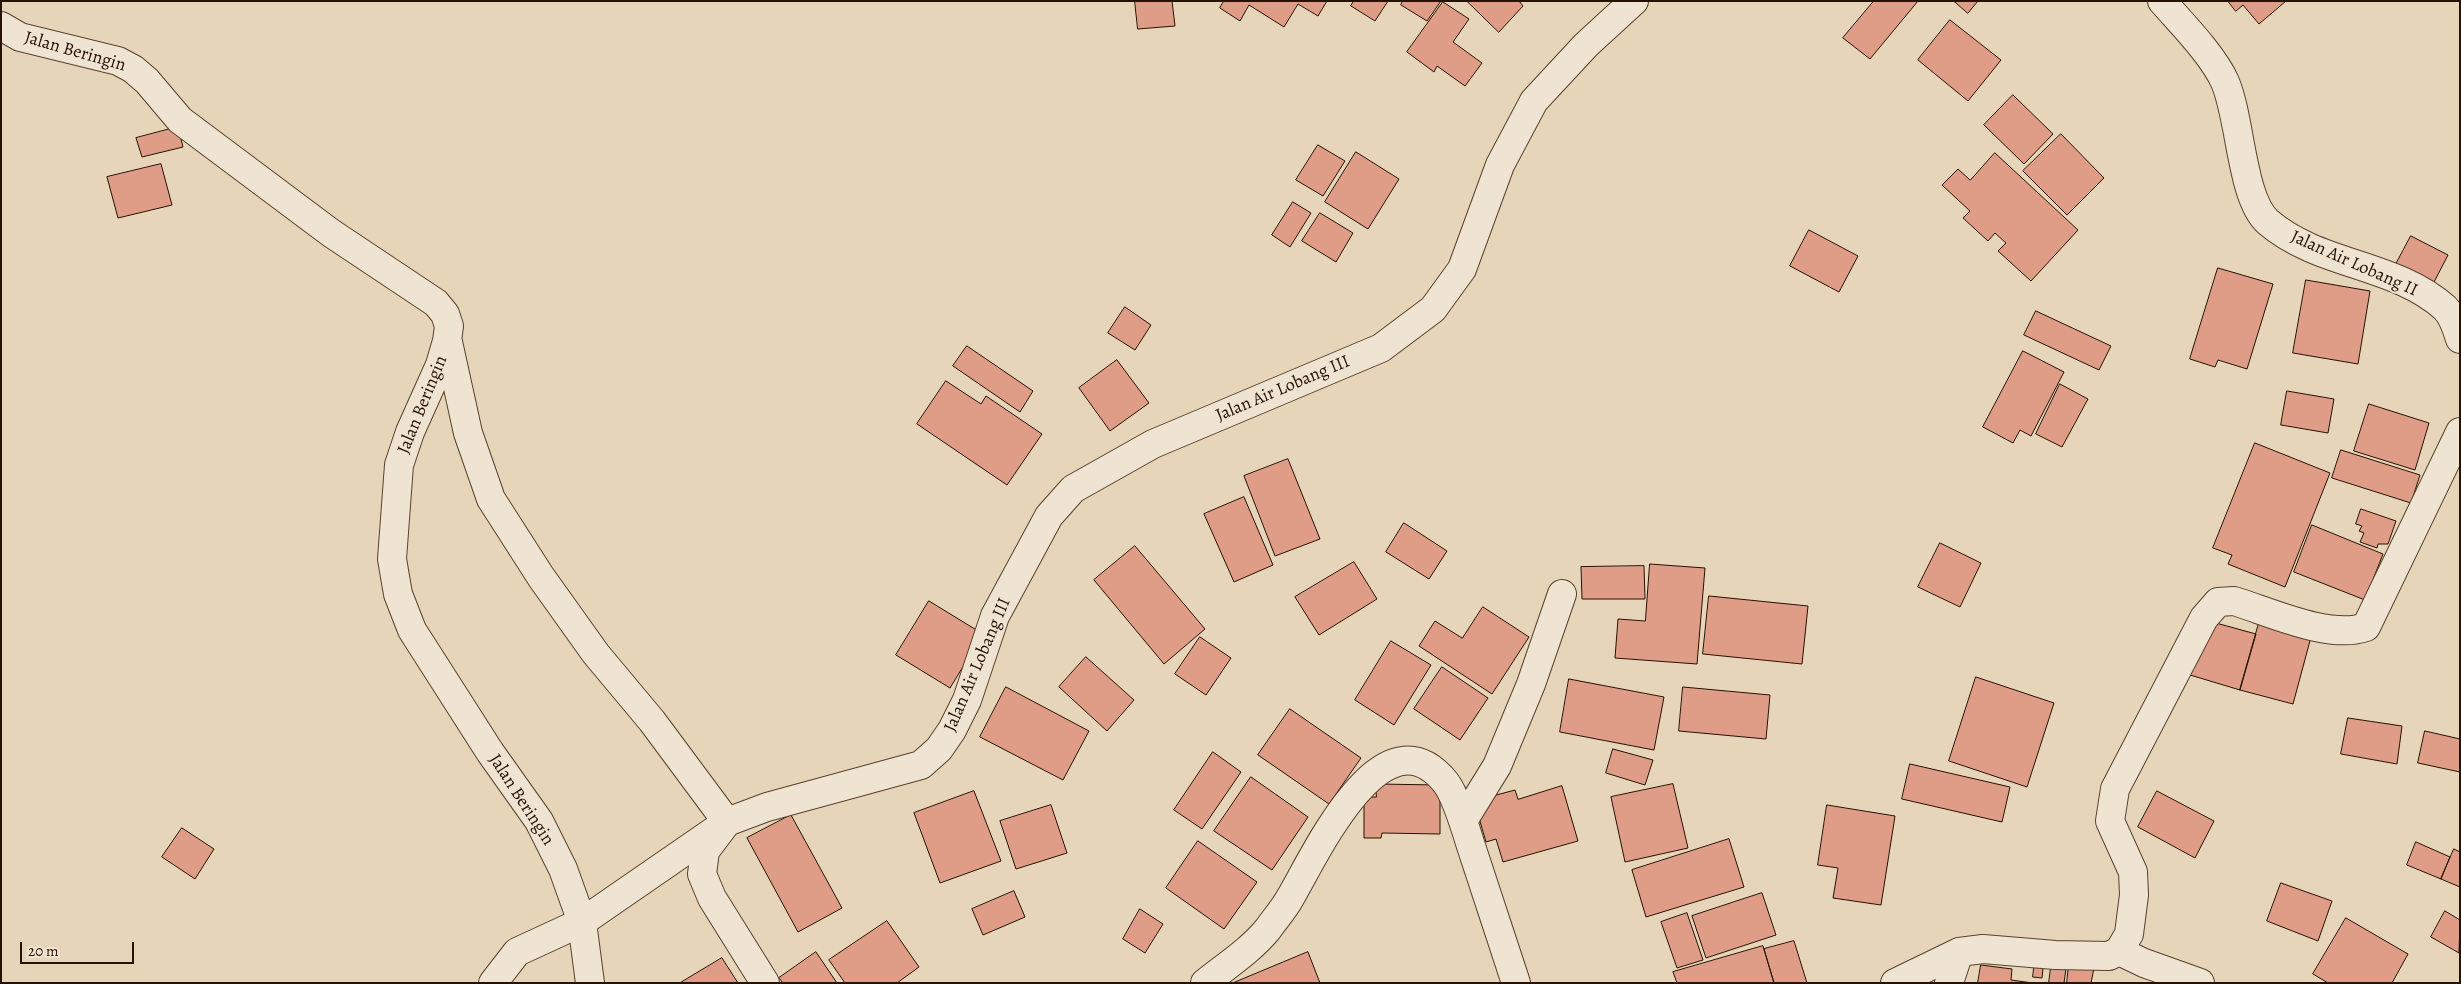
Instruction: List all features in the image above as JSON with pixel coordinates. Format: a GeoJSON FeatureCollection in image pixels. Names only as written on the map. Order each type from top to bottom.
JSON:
{"type":"FeatureCollection","features":[{"type":"Feature","properties":{"kind":"street","name":"Jalan Air Lobang III"},"geometry":{"type":"LineString","coordinates":[[493,983],[518,952],[582,922],[727,822],[767,807],[922,766],[939,749],[952,730],[967,700],[995,616],[1048,516],[1073,489],[1153,444],[1381,348],[1433,309],[1462,269],[1500,165],[1534,101],[1586,45],[1634,1]]}},
{"type":"Feature","properties":{"kind":"street","name":"Jalan Air Lobang II"},"geometry":{"type":"LineString","coordinates":[[2162,1],[2199,44],[2225,82],[2239,129],[2248,186],[2267,221],[2288,236],[2324,254],[2398,279],[2430,298],[2446,310],[2456,325],[2460,339]]}},
{"type":"Feature","properties":{"kind":"street","name":"Jalan Beringin"},"geometry":{"type":"LineString","coordinates":[[1,26],[20,37],[118,61],[133,69],[147,81],[180,120],[331,233],[436,303],[447,320],[448,341],[440,365],[410,432],[399,465],[392,559],[398,594],[412,630],[490,752],[539,821],[563,869],[582,922],[590,983]]}},
{"type":"Feature","properties":{"kind":"street"},"geometry":{"type":"LineString","coordinates":[[448,341],[468,433],[491,499],[541,577],[596,654],[652,721],[727,822],[705,851],[702,874],[712,898],[765,983]]}},
{"type":"Feature","properties":{"kind":"street"},"geometry":{"type":"LineString","coordinates":[[1896,983],[1959,952],[1983,949],[2054,955],[2109,956],[2119,951],[2129,934],[2134,895],[2132,872],[2110,821],[2115,789],[2204,618],[2218,602],[2234,600],[2332,630],[2354,631],[2366,627],[2460,432]]}},
{"type":"Feature","properties":{"kind":"street"},"geometry":{"type":"LineString","coordinates":[[1463,821],[1498,766],[1531,684],[1562,594]]}},
{"type":"Feature","properties":{"kind":"street"},"geometry":{"type":"LineString","coordinates":[[1205,983],[1238,957],[1266,931],[1290,900],[1320,842],[1353,796],[1379,769],[1404,760],[1428,766],[1447,784],[1463,821],[1516,983]]}},
{"type":"Feature","properties":{"kind":"street"},"geometry":{"type":"LineString","coordinates":[[2119,951],[2200,983]]}},
{"type":"Feature","properties":{"kind":"street"},"geometry":{"type":"LineString","coordinates":[[1949,983],[1959,952]]}},
{"type":"Feature","properties":{"kind":"building"},"geometry":{"type":"Polygon","coordinates":[[[1135,1],[1172,1],[1175,26],[1138,29],[1135,1]]]}},
{"type":"Feature","properties":{"kind":"building"},"geometry":{"type":"Polygon","coordinates":[[[1224,1],[1327,1],[1318,16],[1298,4],[1284,27],[1249,5],[1240,21],[1220,8],[1224,1]]]}},
{"type":"Feature","properties":{"kind":"building"},"geometry":{"type":"Polygon","coordinates":[[[1354,1],[1388,1],[1375,21],[1351,6],[1354,1]]]}},
{"type":"Feature","properties":{"kind":"building"},"geometry":{"type":"Polygon","coordinates":[[[1403,1],[1441,1],[1427,21],[1401,5],[1403,1]]]}},
{"type":"Feature","properties":{"kind":"building"},"geometry":{"type":"Polygon","coordinates":[[[1467,1],[1519,1],[1523,6],[1499,32],[1467,1]]]}},
{"type":"Feature","properties":{"kind":"building"},"geometry":{"type":"Polygon","coordinates":[[[1874,1],[1918,1],[1870,59],[1843,38],[1874,1]]]}},
{"type":"Feature","properties":{"kind":"building"},"geometry":{"type":"Polygon","coordinates":[[[1954,1],[1978,1],[1968,13],[1954,1]]]}},
{"type":"Feature","properties":{"kind":"building"},"geometry":{"type":"Polygon","coordinates":[[[2228,1],[2286,1],[2259,24],[2243,5],[2236,11],[2228,1]]]}},
{"type":"Feature","properties":{"kind":"building"},"geometry":{"type":"Polygon","coordinates":[[[1443,2],[1469,19],[1453,42],[1482,63],[1465,86],[1437,66],[1434,72],[1407,52],[1443,2]]]}},
{"type":"Feature","properties":{"kind":"building"},"geometry":{"type":"Polygon","coordinates":[[[1950,20],[2001,60],[1968,101],[1918,60],[1950,20]]]}},
{"type":"Feature","properties":{"kind":"building"},"geometry":{"type":"Polygon","coordinates":[[[2013,95],[2053,134],[2024,164],[1984,125],[2013,95]]]}},
{"type":"Feature","properties":{"kind":"building"},"geometry":{"type":"Polygon","coordinates":[[[178,127],[183,147],[142,157],[136,138],[178,127]]]}},
{"type":"Feature","properties":{"kind":"building"},"geometry":{"type":"Polygon","coordinates":[[[2061,134],[2104,178],[2067,215],[2023,171],[2061,134]]]}},
{"type":"Feature","properties":{"kind":"building"},"geometry":{"type":"Polygon","coordinates":[[[1318,145],[1345,161],[1323,196],[1296,180],[1318,145]]]}},
{"type":"Feature","properties":{"kind":"building"},"geometry":{"type":"Polygon","coordinates":[[[1356,152],[1399,179],[1368,229],[1325,202],[1356,152]]]}},
{"type":"Feature","properties":{"kind":"building"},"geometry":{"type":"Polygon","coordinates":[[[1995,153],[2078,230],[2031,281],[1998,251],[2006,243],[1995,233],[1988,241],[1963,218],[1970,211],[1942,185],[1958,169],[1970,180],[1995,153]]]}},
{"type":"Feature","properties":{"kind":"building"},"geometry":{"type":"Polygon","coordinates":[[[161,164],[172,205],[118,218],[107,177],[161,164]]]}},
{"type":"Feature","properties":{"kind":"building"},"geometry":{"type":"Polygon","coordinates":[[[1293,202],[1311,213],[1290,247],[1272,235],[1293,202]]]}},
{"type":"Feature","properties":{"kind":"building"},"geometry":{"type":"Polygon","coordinates":[[[1320,213],[1353,233],[1336,262],[1302,241],[1320,213]]]}},
{"type":"Feature","properties":{"kind":"building"},"geometry":{"type":"Polygon","coordinates":[[[1809,230],[1858,256],[1839,292],[1790,266],[1809,230]]]}},
{"type":"Feature","properties":{"kind":"building"},"geometry":{"type":"Polygon","coordinates":[[[2411,236],[2448,255],[2432,286],[2395,266],[2411,236]]]}},
{"type":"Feature","properties":{"kind":"building"},"geometry":{"type":"Polygon","coordinates":[[[2218,268],[2273,284],[2247,369],[2218,360],[2215,367],[2190,359],[2218,268]]]}},
{"type":"Feature","properties":{"kind":"building"},"geometry":{"type":"Polygon","coordinates":[[[2306,280],[2370,291],[2358,364],[2293,353],[2306,280]]]}},
{"type":"Feature","properties":{"kind":"building"},"geometry":{"type":"Polygon","coordinates":[[[1125,307],[1151,325],[1135,350],[1108,333],[1125,307]]]}},
{"type":"Feature","properties":{"kind":"building"},"geometry":{"type":"Polygon","coordinates":[[[2036,311],[2111,346],[2099,370],[2024,335],[2036,311]]]}},
{"type":"Feature","properties":{"kind":"building"},"geometry":{"type":"Polygon","coordinates":[[[967,346],[1033,391],[1020,412],[953,366],[967,346]]]}},
{"type":"Feature","properties":{"kind":"building"},"geometry":{"type":"Polygon","coordinates":[[[2023,351],[2064,372],[2031,436],[2020,430],[2013,443],[1983,427],[2023,351]]]}},
{"type":"Feature","properties":{"kind":"building"},"geometry":{"type":"Polygon","coordinates":[[[1117,360],[1149,403],[1110,431],[1079,388],[1117,360]]]}},
{"type":"Feature","properties":{"kind":"building"},"geometry":{"type":"Polygon","coordinates":[[[946,381],[981,404],[986,396],[1042,434],[1007,485],[917,424],[946,381]]]}},
{"type":"Feature","properties":{"kind":"building"},"geometry":{"type":"Polygon","coordinates":[[[2060,384],[2088,399],[2062,447],[2036,434],[2060,384]]]}},
{"type":"Feature","properties":{"kind":"building"},"geometry":{"type":"Polygon","coordinates":[[[2287,391],[2334,399],[2328,433],[2281,425],[2287,391]]]}},
{"type":"Feature","properties":{"kind":"building"},"geometry":{"type":"Polygon","coordinates":[[[2369,404],[2429,423],[2415,470],[2354,451],[2369,404]]]}},
{"type":"Feature","properties":{"kind":"building"},"geometry":{"type":"Polygon","coordinates":[[[2255,443],[2330,473],[2285,587],[2228,564],[2232,555],[2213,548],[2255,443]]]}},
{"type":"Feature","properties":{"kind":"building"},"geometry":{"type":"Polygon","coordinates":[[[2341,450],[2420,475],[2411,503],[2332,478],[2341,450]]]}},
{"type":"Feature","properties":{"kind":"building"},"geometry":{"type":"Polygon","coordinates":[[[1288,459],[1320,539],[1275,556],[1244,476],[1288,459]]]}},
{"type":"Feature","properties":{"kind":"building"},"geometry":{"type":"Polygon","coordinates":[[[1244,497],[1273,565],[1234,582],[1204,514],[1244,497]]]}},
{"type":"Feature","properties":{"kind":"building"},"geometry":{"type":"Polygon","coordinates":[[[2361,509],[2396,521],[2388,544],[2378,544],[2377,548],[2360,542],[2364,533],[2359,531],[2362,526],[2356,524],[2361,509]]]}},
{"type":"Feature","properties":{"kind":"building"},"geometry":{"type":"Polygon","coordinates":[[[1404,523],[1447,551],[1429,579],[1386,552],[1404,523]]]}},
{"type":"Feature","properties":{"kind":"building"},"geometry":{"type":"Polygon","coordinates":[[[2312,525],[2383,554],[2365,600],[2294,572],[2312,525]]]}},
{"type":"Feature","properties":{"kind":"building"},"geometry":{"type":"Polygon","coordinates":[[[1940,543],[1981,563],[1960,607],[1918,587],[1940,543]]]}},
{"type":"Feature","properties":{"kind":"building"},"geometry":{"type":"Polygon","coordinates":[[[1135,546],[1205,629],[1164,664],[1094,580],[1135,546]]]}},
{"type":"Feature","properties":{"kind":"building"},"geometry":{"type":"Polygon","coordinates":[[[1354,562],[1377,599],[1319,635],[1295,597],[1354,562]]]}},
{"type":"Feature","properties":{"kind":"building"},"geometry":{"type":"Polygon","coordinates":[[[1650,564],[1705,568],[1697,664],[1615,658],[1618,619],[1645,621],[1650,564]]]}},
{"type":"Feature","properties":{"kind":"building"},"geometry":{"type":"Polygon","coordinates":[[[1644,566],[1645,599],[1582,599],[1581,567],[1644,566]]]}},
{"type":"Feature","properties":{"kind":"building"},"geometry":{"type":"Polygon","coordinates":[[[1709,596],[1808,606],[1802,664],[1703,654],[1709,596]]]}},
{"type":"Feature","properties":{"kind":"building"},"geometry":{"type":"Polygon","coordinates":[[[929,601],[983,634],[950,688],[896,655],[929,601]]]}},
{"type":"Feature","properties":{"kind":"building"},"geometry":{"type":"Polygon","coordinates":[[[1483,607],[1529,637],[1492,694],[1419,646],[1435,621],[1462,638],[1483,607]]]}},
{"type":"Feature","properties":{"kind":"building"},"geometry":{"type":"Polygon","coordinates":[[[2205,620],[2256,634],[2240,690],[2190,675],[2205,620]]]}},
{"type":"Feature","properties":{"kind":"building"},"geometry":{"type":"Polygon","coordinates":[[[2259,623],[2311,637],[2293,704],[2240,690],[2259,623]]]}},
{"type":"Feature","properties":{"kind":"building"},"geometry":{"type":"Polygon","coordinates":[[[1200,637],[1231,658],[1206,695],[1175,674],[1200,637]]]}},
{"type":"Feature","properties":{"kind":"building"},"geometry":{"type":"Polygon","coordinates":[[[1391,641],[1431,665],[1394,725],[1355,700],[1391,641]]]}},
{"type":"Feature","properties":{"kind":"building"},"geometry":{"type":"Polygon","coordinates":[[[1086,657],[1134,700],[1107,731],[1059,687],[1086,657]]]}},
{"type":"Feature","properties":{"kind":"building"},"geometry":{"type":"Polygon","coordinates":[[[1442,667],[1488,698],[1460,740],[1414,709],[1442,667]]]}},
{"type":"Feature","properties":{"kind":"building"},"geometry":{"type":"Polygon","coordinates":[[[1976,677],[2054,703],[2027,787],[1949,761],[1976,677]]]}},
{"type":"Feature","properties":{"kind":"building"},"geometry":{"type":"Polygon","coordinates":[[[1569,679],[1664,697],[1654,750],[1560,732],[1569,679]]]}},
{"type":"Feature","properties":{"kind":"building"},"geometry":{"type":"Polygon","coordinates":[[[1006,687],[1089,731],[1063,780],[980,737],[1006,687]]]}},
{"type":"Feature","properties":{"kind":"building"},"geometry":{"type":"Polygon","coordinates":[[[1683,687],[1770,695],[1766,739],[1679,731],[1683,687]]]}},
{"type":"Feature","properties":{"kind":"building"},"geometry":{"type":"Polygon","coordinates":[[[1290,709],[1361,758],[1329,804],[1258,755],[1290,709]]]}},
{"type":"Feature","properties":{"kind":"building"},"geometry":{"type":"Polygon","coordinates":[[[2348,718],[2402,726],[2397,764],[2341,754],[2348,718]]]}},
{"type":"Feature","properties":{"kind":"building"},"geometry":{"type":"Polygon","coordinates":[[[2425,731],[2460,739],[2460,772],[2418,763],[2425,731]]]}},
{"type":"Feature","properties":{"kind":"building"},"geometry":{"type":"Polygon","coordinates":[[[1613,749],[1653,760],[1645,785],[1606,773],[1613,749]]]}},
{"type":"Feature","properties":{"kind":"building"},"geometry":{"type":"Polygon","coordinates":[[[1213,752],[1241,772],[1202,829],[1174,810],[1213,752]]]}},
{"type":"Feature","properties":{"kind":"building"},"geometry":{"type":"Polygon","coordinates":[[[1910,764],[2010,787],[2002,822],[1902,799],[1910,764]]]}},
{"type":"Feature","properties":{"kind":"building"},"geometry":{"type":"Polygon","coordinates":[[[1251,777],[1308,817],[1272,870],[1214,831],[1251,777]]]}},
{"type":"Feature","properties":{"kind":"building"},"geometry":{"type":"Polygon","coordinates":[[[1376,784],[1440,785],[1440,834],[1382,833],[1381,838],[1364,838],[1364,797],[1376,797],[1376,784]]]}},
{"type":"Feature","properties":{"kind":"building"},"geometry":{"type":"Polygon","coordinates":[[[1673,784],[1688,848],[1625,862],[1611,797],[1673,784]]]}},
{"type":"Feature","properties":{"kind":"building"},"geometry":{"type":"Polygon","coordinates":[[[1562,786],[1578,841],[1503,862],[1496,839],[1486,842],[1477,811],[1485,798],[1515,790],[1518,799],[1562,786]]]}},
{"type":"Feature","properties":{"kind":"building"},"geometry":{"type":"Polygon","coordinates":[[[974,791],[1001,861],[940,883],[914,813],[974,791]]]}},
{"type":"Feature","properties":{"kind":"building"},"geometry":{"type":"Polygon","coordinates":[[[2157,791],[2214,821],[2195,858],[2138,827],[2157,791]]]}},
{"type":"Feature","properties":{"kind":"building"},"geometry":{"type":"Polygon","coordinates":[[[1051,805],[1067,853],[1016,869],[1000,821],[1051,805]]]}},
{"type":"Feature","properties":{"kind":"building"},"geometry":{"type":"Polygon","coordinates":[[[1827,805],[1895,816],[1881,905],[1833,898],[1838,868],[1818,865],[1827,805]]]}},
{"type":"Feature","properties":{"kind":"building"},"geometry":{"type":"Polygon","coordinates":[[[791,815],[842,908],[798,932],[747,838],[791,815]]]}},
{"type":"Feature","properties":{"kind":"building"},"geometry":{"type":"Polygon","coordinates":[[[182,828],[214,849],[195,879],[162,857],[182,828]]]}},
{"type":"Feature","properties":{"kind":"building"},"geometry":{"type":"Polygon","coordinates":[[[1729,839],[1744,887],[1646,917],[1632,870],[1729,839]]]}},
{"type":"Feature","properties":{"kind":"building"},"geometry":{"type":"Polygon","coordinates":[[[1198,841],[1257,882],[1224,929],[1166,888],[1198,841]]]}},
{"type":"Feature","properties":{"kind":"building"},"geometry":{"type":"Polygon","coordinates":[[[2416,842],[2450,857],[2441,879],[2407,865],[2416,842]]]}},
{"type":"Feature","properties":{"kind":"building"},"geometry":{"type":"Polygon","coordinates":[[[2454,849],[2460,852],[2460,887],[2441,879],[2454,849]]]}},
{"type":"Feature","properties":{"kind":"building"},"geometry":{"type":"Polygon","coordinates":[[[2281,883],[2332,901],[2318,941],[2267,921],[2281,883]]]}},
{"type":"Feature","properties":{"kind":"building"},"geometry":{"type":"Polygon","coordinates":[[[1014,891],[1025,917],[983,935],[972,909],[1014,891]]]}},
{"type":"Feature","properties":{"kind":"building"},"geometry":{"type":"Polygon","coordinates":[[[1762,893],[1776,935],[1706,958],[1692,916],[1762,893]]]}},
{"type":"Feature","properties":{"kind":"building"},"geometry":{"type":"Polygon","coordinates":[[[1140,909],[1163,924],[1145,953],[1123,939],[1140,909]]]}},
{"type":"Feature","properties":{"kind":"building"},"geometry":{"type":"Polygon","coordinates":[[[2445,911],[2460,920],[2459,953],[2431,937],[2445,911]]]}},
{"type":"Feature","properties":{"kind":"building"},"geometry":{"type":"Polygon","coordinates":[[[1687,913],[1703,960],[1677,968],[1661,922],[1687,913]]]}},
{"type":"Feature","properties":{"kind":"building"},"geometry":{"type":"Polygon","coordinates":[[[2346,918],[2408,954],[2392,983],[2328,983],[2313,974],[2346,918]]]}},
{"type":"Feature","properties":{"kind":"building"},"geometry":{"type":"Polygon","coordinates":[[[887,921],[919,967],[897,983],[845,983],[829,960],[887,921]]]}},
{"type":"Feature","properties":{"kind":"building"},"geometry":{"type":"Polygon","coordinates":[[[1794,941],[1807,983],[1774,983],[1764,949],[1794,941]]]}},
{"type":"Feature","properties":{"kind":"building"},"geometry":{"type":"Polygon","coordinates":[[[1763,946],[1774,983],[1677,983],[1673,972],[1763,946]]]}},
{"type":"Feature","properties":{"kind":"building"},"geometry":{"type":"Polygon","coordinates":[[[816,952],[837,983],[783,983],[779,978],[816,952]]]}},
{"type":"Feature","properties":{"kind":"building"},"geometry":{"type":"Polygon","coordinates":[[[1308,952],[1320,983],[1233,983],[1308,952]]]}},
{"type":"Feature","properties":{"kind":"building"},"geometry":{"type":"Polygon","coordinates":[[[722,958],[738,983],[680,983],[722,958]]]}},
{"type":"Feature","properties":{"kind":"building"},"geometry":{"type":"Polygon","coordinates":[[[2035,959],[2044,960],[2042,978],[2033,977],[2035,959]]]}},
{"type":"Feature","properties":{"kind":"building"},"geometry":{"type":"Polygon","coordinates":[[[2052,959],[2067,961],[2064,983],[2049,983],[2052,959]]]}},
{"type":"Feature","properties":{"kind":"building"},"geometry":{"type":"Polygon","coordinates":[[[2069,964],[2094,968],[2091,983],[2067,983],[2069,964]]]}},
{"type":"Feature","properties":{"kind":"building"},"geometry":{"type":"Polygon","coordinates":[[[1981,965],[2012,969],[2011,980],[2033,983],[1978,983],[1981,965]]]}}]}
